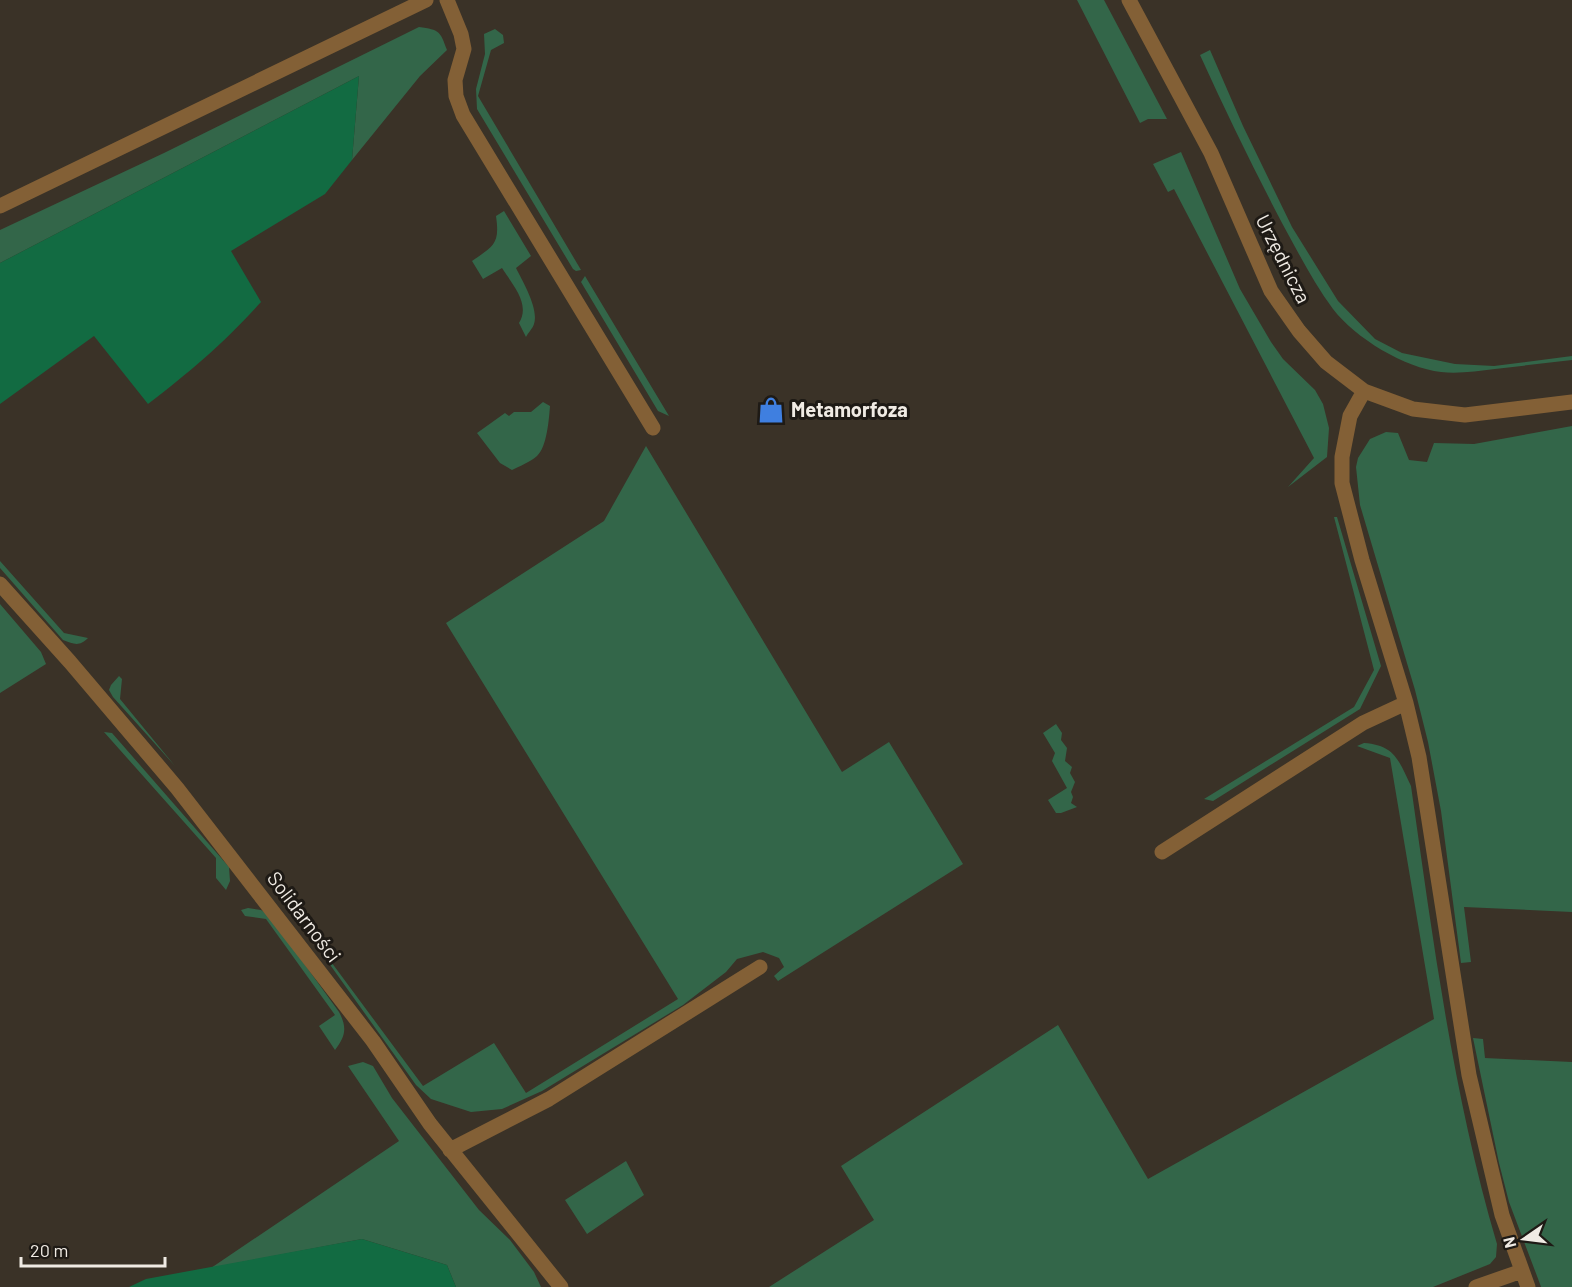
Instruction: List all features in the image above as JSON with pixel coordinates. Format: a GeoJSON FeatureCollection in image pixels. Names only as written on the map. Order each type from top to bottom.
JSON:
{"type":"FeatureCollection","features":[{"type":"Feature","properties":{"kind":"street"},"geometry":{"type":"LineString","coordinates":[[0,206],[426,0]]}},
{"type":"Feature","properties":{"kind":"street"},"geometry":{"type":"LineString","coordinates":[[447,0],[461,34],[464,49],[455,80],[456,96],[463,114],[653,428]]}},
{"type":"Feature","properties":{"kind":"street","name":"Urzędnicza"},"geometry":{"type":"LineString","coordinates":[[1129,0],[1212,153],[1271,291],[1299,332],[1326,362],[1364,391],[1413,409],[1465,415],[1572,402]]}},
{"type":"Feature","properties":{"kind":"street"},"geometry":{"type":"LineString","coordinates":[[1364,391],[1350,416],[1342,457],[1342,483],[1362,560],[1406,703],[1419,757],[1469,1076],[1499,1205],[1528,1287]]}},
{"type":"Feature","properties":{"kind":"street","name":"Solidarności"},"geometry":{"type":"LineString","coordinates":[[0,584],[177,788],[373,1041],[429,1124],[561,1287]]}},
{"type":"Feature","properties":{"kind":"street"},"geometry":{"type":"LineString","coordinates":[[1162,852],[1364,723],[1406,703]]}},
{"type":"Feature","properties":{"kind":"street"},"geometry":{"type":"LineString","coordinates":[[450,1150],[549,1099],[760,967]]}},
{"type":"Feature","properties":{"kind":"street"},"geometry":{"type":"LineString","coordinates":[[1476,1287],[1522,1271]]}},
{"type":"Feature","properties":{"kind":"green space"},"geometry":{"type":"Polygon","coordinates":[[[1077,0],[1104,0],[1167,119],[1148,119],[1140,123],[1077,0]]]}},
{"type":"Feature","properties":{"kind":"green space"},"geometry":{"type":"Polygon","coordinates":[[[419,27],[438,32],[447,50],[420,76],[352,160],[359,76],[0,263],[0,230],[164,153],[419,27]]]}},
{"type":"Feature","properties":{"kind":"green space"},"geometry":{"type":"Polygon","coordinates":[[[495,29],[503,35],[504,43],[491,50],[478,96],[581,270],[573,269],[477,109],[476,89],[485,54],[484,34],[495,29]]]}},
{"type":"Feature","properties":{"kind":"green space"},"geometry":{"type":"Polygon","coordinates":[[[1210,50],[1243,126],[1292,227],[1338,301],[1375,339],[1402,353],[1455,364],[1494,366],[1572,356],[1572,360],[1468,372],[1441,372],[1412,365],[1397,358],[1354,331],[1333,309],[1319,288],[1271,202],[1200,55],[1210,50]]]}},
{"type":"Feature","properties":{"kind":"green space"},"geometry":{"type":"Polygon","coordinates":[[[359,76],[352,160],[325,194],[231,251],[261,302],[207,356],[148,404],[94,336],[0,404],[0,263],[359,76]]]}},
{"type":"Feature","properties":{"kind":"green space"},"geometry":{"type":"Polygon","coordinates":[[[1181,152],[1240,289],[1283,359],[1315,390],[1323,404],[1329,428],[1327,457],[1288,487],[1314,458],[1174,189],[1168,192],[1153,164],[1181,152]]]}},
{"type":"Feature","properties":{"kind":"green space"},"geometry":{"type":"Polygon","coordinates":[[[504,211],[531,256],[516,268],[530,296],[534,311],[534,324],[526,337],[519,323],[523,309],[522,301],[502,268],[483,279],[472,261],[486,252],[494,243],[497,233],[496,216],[504,211]]]}},
{"type":"Feature","properties":{"kind":"green space"},"geometry":{"type":"Polygon","coordinates":[[[585,276],[669,416],[658,411],[581,282],[585,276]]]}},
{"type":"Feature","properties":{"kind":"green space"},"geometry":{"type":"Polygon","coordinates":[[[543,402],[550,406],[543,446],[537,456],[512,470],[500,463],[477,433],[505,413],[509,416],[514,412],[531,412],[543,402]]]}},
{"type":"Feature","properties":{"kind":"green space"},"geometry":{"type":"Polygon","coordinates":[[[1572,426],[1572,912],[1464,907],[1471,962],[1461,963],[1441,811],[1428,742],[1415,690],[1360,505],[1356,467],[1358,458],[1370,439],[1386,432],[1398,433],[1409,460],[1427,462],[1434,443],[1474,444],[1572,426]]]}},
{"type":"Feature","properties":{"kind":"green space"},"geometry":{"type":"Polygon","coordinates":[[[646,446],[842,772],[889,742],[963,864],[778,981],[774,976],[784,967],[779,958],[763,952],[737,959],[726,972],[683,1005],[542,1091],[502,1109],[471,1112],[431,1099],[416,1085],[268,878],[297,902],[306,928],[423,1086],[494,1043],[526,1093],[678,999],[446,623],[604,521],[646,446]]]}},
{"type":"Feature","properties":{"kind":"green space"},"geometry":{"type":"Polygon","coordinates":[[[1334,517],[1337,517],[1381,666],[1360,709],[1213,801],[1204,799],[1354,707],[1374,670],[1334,517]]]}},
{"type":"Feature","properties":{"kind":"green space"},"geometry":{"type":"Polygon","coordinates":[[[0,561],[64,633],[88,638],[76,644],[63,640],[0,568],[0,561]]]}},
{"type":"Feature","properties":{"kind":"green space"},"geometry":{"type":"Polygon","coordinates":[[[0,604],[41,652],[46,664],[0,693],[0,604]]]}},
{"type":"Feature","properties":{"kind":"green space"},"geometry":{"type":"Polygon","coordinates":[[[119,676],[122,679],[120,699],[175,766],[113,697],[109,690],[119,676]]]}},
{"type":"Feature","properties":{"kind":"green space"},"geometry":{"type":"Polygon","coordinates":[[[1056,724],[1062,733],[1061,740],[1067,748],[1065,761],[1072,767],[1070,773],[1075,782],[1071,792],[1073,797],[1071,803],[1077,807],[1061,813],[1056,813],[1048,800],[1067,788],[1052,761],[1055,753],[1043,733],[1056,724]]]}},
{"type":"Feature","properties":{"kind":"green space"},"geometry":{"type":"Polygon","coordinates":[[[104,732],[112,733],[229,867],[230,881],[226,890],[216,878],[216,858],[104,732]]]}},
{"type":"Feature","properties":{"kind":"green space"},"geometry":{"type":"Polygon","coordinates":[[[1364,743],[1383,747],[1395,756],[1411,786],[1436,959],[1456,1074],[1497,1244],[1496,1257],[1490,1264],[1433,1287],[769,1287],[874,1220],[841,1166],[1058,1025],[1148,1179],[1434,1019],[1390,758],[1357,746],[1364,743]]]}},
{"type":"Feature","properties":{"kind":"green space"},"geometry":{"type":"Polygon","coordinates":[[[248,908],[261,910],[269,915],[339,1012],[344,1031],[335,1050],[319,1026],[335,1015],[266,919],[245,916],[241,910],[248,908]]]}},
{"type":"Feature","properties":{"kind":"green space"},"geometry":{"type":"Polygon","coordinates":[[[1473,1038],[1483,1039],[1485,1058],[1572,1062],[1572,1287],[1541,1287],[1509,1202],[1473,1038]]]}},
{"type":"Feature","properties":{"kind":"green space"},"geometry":{"type":"Polygon","coordinates":[[[363,1062],[373,1066],[392,1098],[479,1210],[510,1240],[534,1272],[541,1287],[456,1287],[447,1265],[362,1239],[211,1268],[399,1141],[348,1066],[363,1062]]]}},
{"type":"Feature","properties":{"kind":"green space"},"geometry":{"type":"Polygon","coordinates":[[[626,1161],[644,1195],[587,1234],[565,1200],[626,1161]]]}},
{"type":"Feature","properties":{"kind":"green space"},"geometry":{"type":"Polygon","coordinates":[[[362,1239],[447,1265],[456,1287],[129,1287],[146,1279],[362,1239]]]}},
{"type":"Feature","properties":{"kind":"place","name":"Metamorfoza"},"geometry":{"type":"Point","coordinates":[771,410]}}]}
